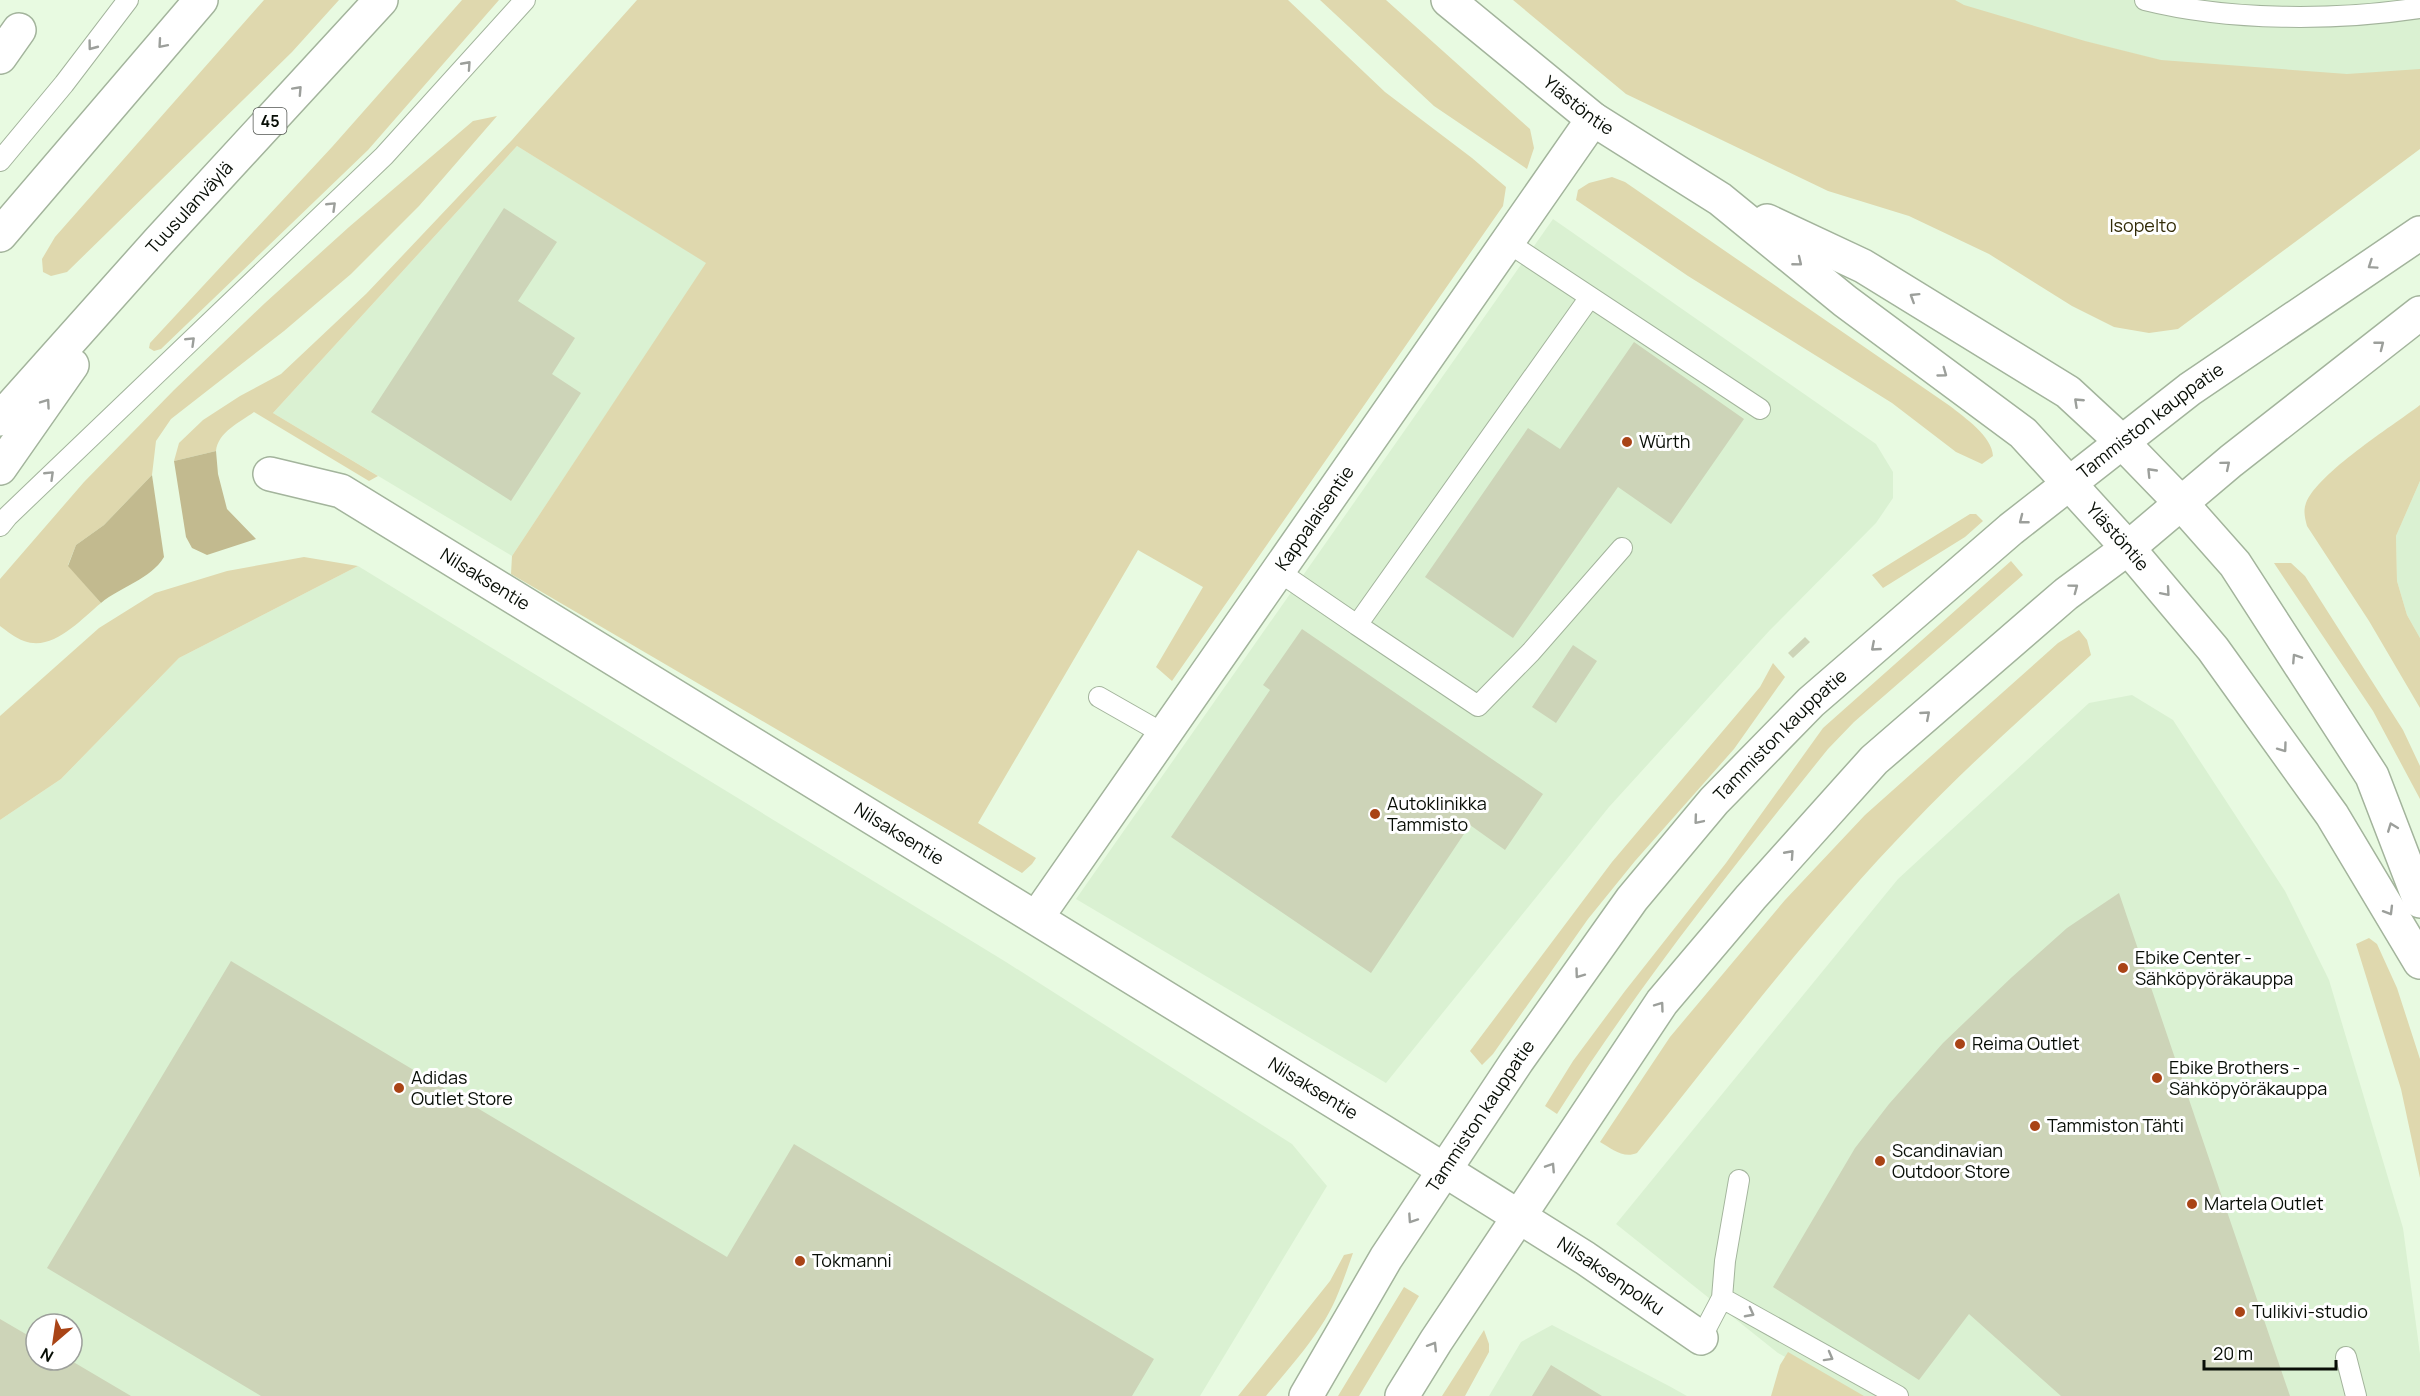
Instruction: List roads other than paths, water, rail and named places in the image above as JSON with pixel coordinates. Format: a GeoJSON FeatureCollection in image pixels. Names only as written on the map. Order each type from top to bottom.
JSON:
{"type":"FeatureCollection","features":[{"type":"Feature","properties":{"kind":"main road"},"geometry":{"type":"LineString","coordinates":[[0,235],[201,0]]}},
{"type":"Feature","properties":{"kind":"main road","name":"Tuusulanväylä"},"geometry":{"type":"LineString","coordinates":[[0,419],[159,241],[381,0]]}},
{"type":"Feature","properties":{"kind":"main road","name":"Ylästöntie"},"geometry":{"type":"LineString","coordinates":[[1448,0],[1593,119],[1720,199],[1845,301],[2006,418],[2023,433],[2128,548],[2202,636],[2332,814],[2420,962]]}},
{"type":"Feature","properties":{"kind":"main road"},"geometry":{"type":"LineString","coordinates":[[0,57],[19,30]]}},
{"type":"Feature","properties":{"kind":"main road","name":"Kappalaisentie"},"geometry":{"type":"LineString","coordinates":[[1037,917],[1593,119]]}},
{"type":"Feature","properties":{"kind":"main road"},"geometry":{"type":"LineString","coordinates":[[0,217],[60,163]]}},
{"type":"Feature","properties":{"kind":"main road","name":"Ylästöntie"},"geometry":{"type":"LineString","coordinates":[[1720,199],[1863,266],[2068,392],[2121,441],[2181,503],[2235,564],[2372,776],[2420,902]]}},
{"type":"Feature","properties":{"kind":"main road","name":"Tammiston kauppatie"},"geometry":{"type":"LineString","coordinates":[[1306,1396],[1386,1258],[1517,1061],[1625,909],[1714,801],[1820,695],[2011,529],[2190,389],[2420,232]]}},
{"type":"Feature","properties":{"kind":"main road"},"geometry":{"type":"LineString","coordinates":[[0,468],[159,241]]}},
{"type":"Feature","properties":{"kind":"main road"},"geometry":{"type":"LineString","coordinates":[[1402,1396],[1518,1216],[1662,1002],[1751,897],[1874,760],[2050,607],[2128,548],[2230,461],[2420,313]]}},
{"type":"Feature","properties":{"kind":"main road","name":"Nilsaksentie"},"geometry":{"type":"LineString","coordinates":[[270,474],[341,491],[1037,917],[1518,1216]]}},
{"type":"Feature","properties":{"kind":"main road","name":"Nilsaksenpolku"},"geometry":{"type":"LineString","coordinates":[[1518,1216],[1586,1258],[1701,1338]]}},
{"type":"Feature","properties":{"kind":"lane"},"geometry":{"type":"LineString","coordinates":[[0,161],[64,84],[128,0]]}},
{"type":"Feature","properties":{"kind":"lane"},"geometry":{"type":"LineString","coordinates":[[0,526],[384,156],[525,0]]}},
{"type":"Feature","properties":{"kind":"lane"},"geometry":{"type":"LineString","coordinates":[[2145,0],[2242,15],[2390,13],[2420,8]]}},
{"type":"Feature","properties":{"kind":"lane"},"geometry":{"type":"LineString","coordinates":[[1507,242],[1760,409]]}},
{"type":"Feature","properties":{"kind":"lane"},"geometry":{"type":"LineString","coordinates":[[1357,625],[1590,297]]}},
{"type":"Feature","properties":{"kind":"lane"},"geometry":{"type":"LineString","coordinates":[[1278,571],[1478,705],[1531,652],[1622,548]]}},
{"type":"Feature","properties":{"kind":"lane"},"geometry":{"type":"LineString","coordinates":[[1099,697],[1164,734]]}},
{"type":"Feature","properties":{"kind":"lane"},"geometry":{"type":"LineString","coordinates":[[1701,1338],[1722,1298],[1725,1261],[1739,1180]]}},
{"type":"Feature","properties":{"kind":"lane"},"geometry":{"type":"LineString","coordinates":[[1722,1298],[1898,1396]]}},
{"type":"Feature","properties":{"kind":"lane"},"geometry":{"type":"LineString","coordinates":[[2346,1357],[2356,1396]]}},
{"type":"Feature","properties":{"kind":"place","name":"Würth"},"geometry":{"type":"Point","coordinates":[1627,442]}},
{"type":"Feature","properties":{"kind":"place","name":"Autoklinikka Tammisto"},"geometry":{"type":"Point","coordinates":[1375,814]}},
{"type":"Feature","properties":{"kind":"place","name":"Ebike Center - Sähköpyöräkauppa"},"geometry":{"type":"Point","coordinates":[2123,968]}},
{"type":"Feature","properties":{"kind":"place","name":"Reima Outlet"},"geometry":{"type":"Point","coordinates":[1960,1044]}},
{"type":"Feature","properties":{"kind":"place","name":"Ebike Brothers - Sähköpyöräkauppa"},"geometry":{"type":"Point","coordinates":[2157,1078]}},
{"type":"Feature","properties":{"kind":"place","name":"Adidas Outlet Store"},"geometry":{"type":"Point","coordinates":[399,1088]}},
{"type":"Feature","properties":{"kind":"place","name":"Tammiston Tähti"},"geometry":{"type":"Point","coordinates":[2035,1126]}},
{"type":"Feature","properties":{"kind":"place","name":"Scandinavian Outdoor Store"},"geometry":{"type":"Point","coordinates":[1880,1161]}},
{"type":"Feature","properties":{"kind":"place","name":"Martela Outlet"},"geometry":{"type":"Point","coordinates":[2192,1204]}},
{"type":"Feature","properties":{"kind":"place","name":"Tokmanni"},"geometry":{"type":"Point","coordinates":[800,1261]}},
{"type":"Feature","properties":{"kind":"place","name":"Tulikivi-studio"},"geometry":{"type":"Point","coordinates":[2240,1312]}},
{"type":"Feature","properties":{"kind":"park label","name":"Isopelto"},"geometry":{"type":"Point","coordinates":[2143,226]}}]}
